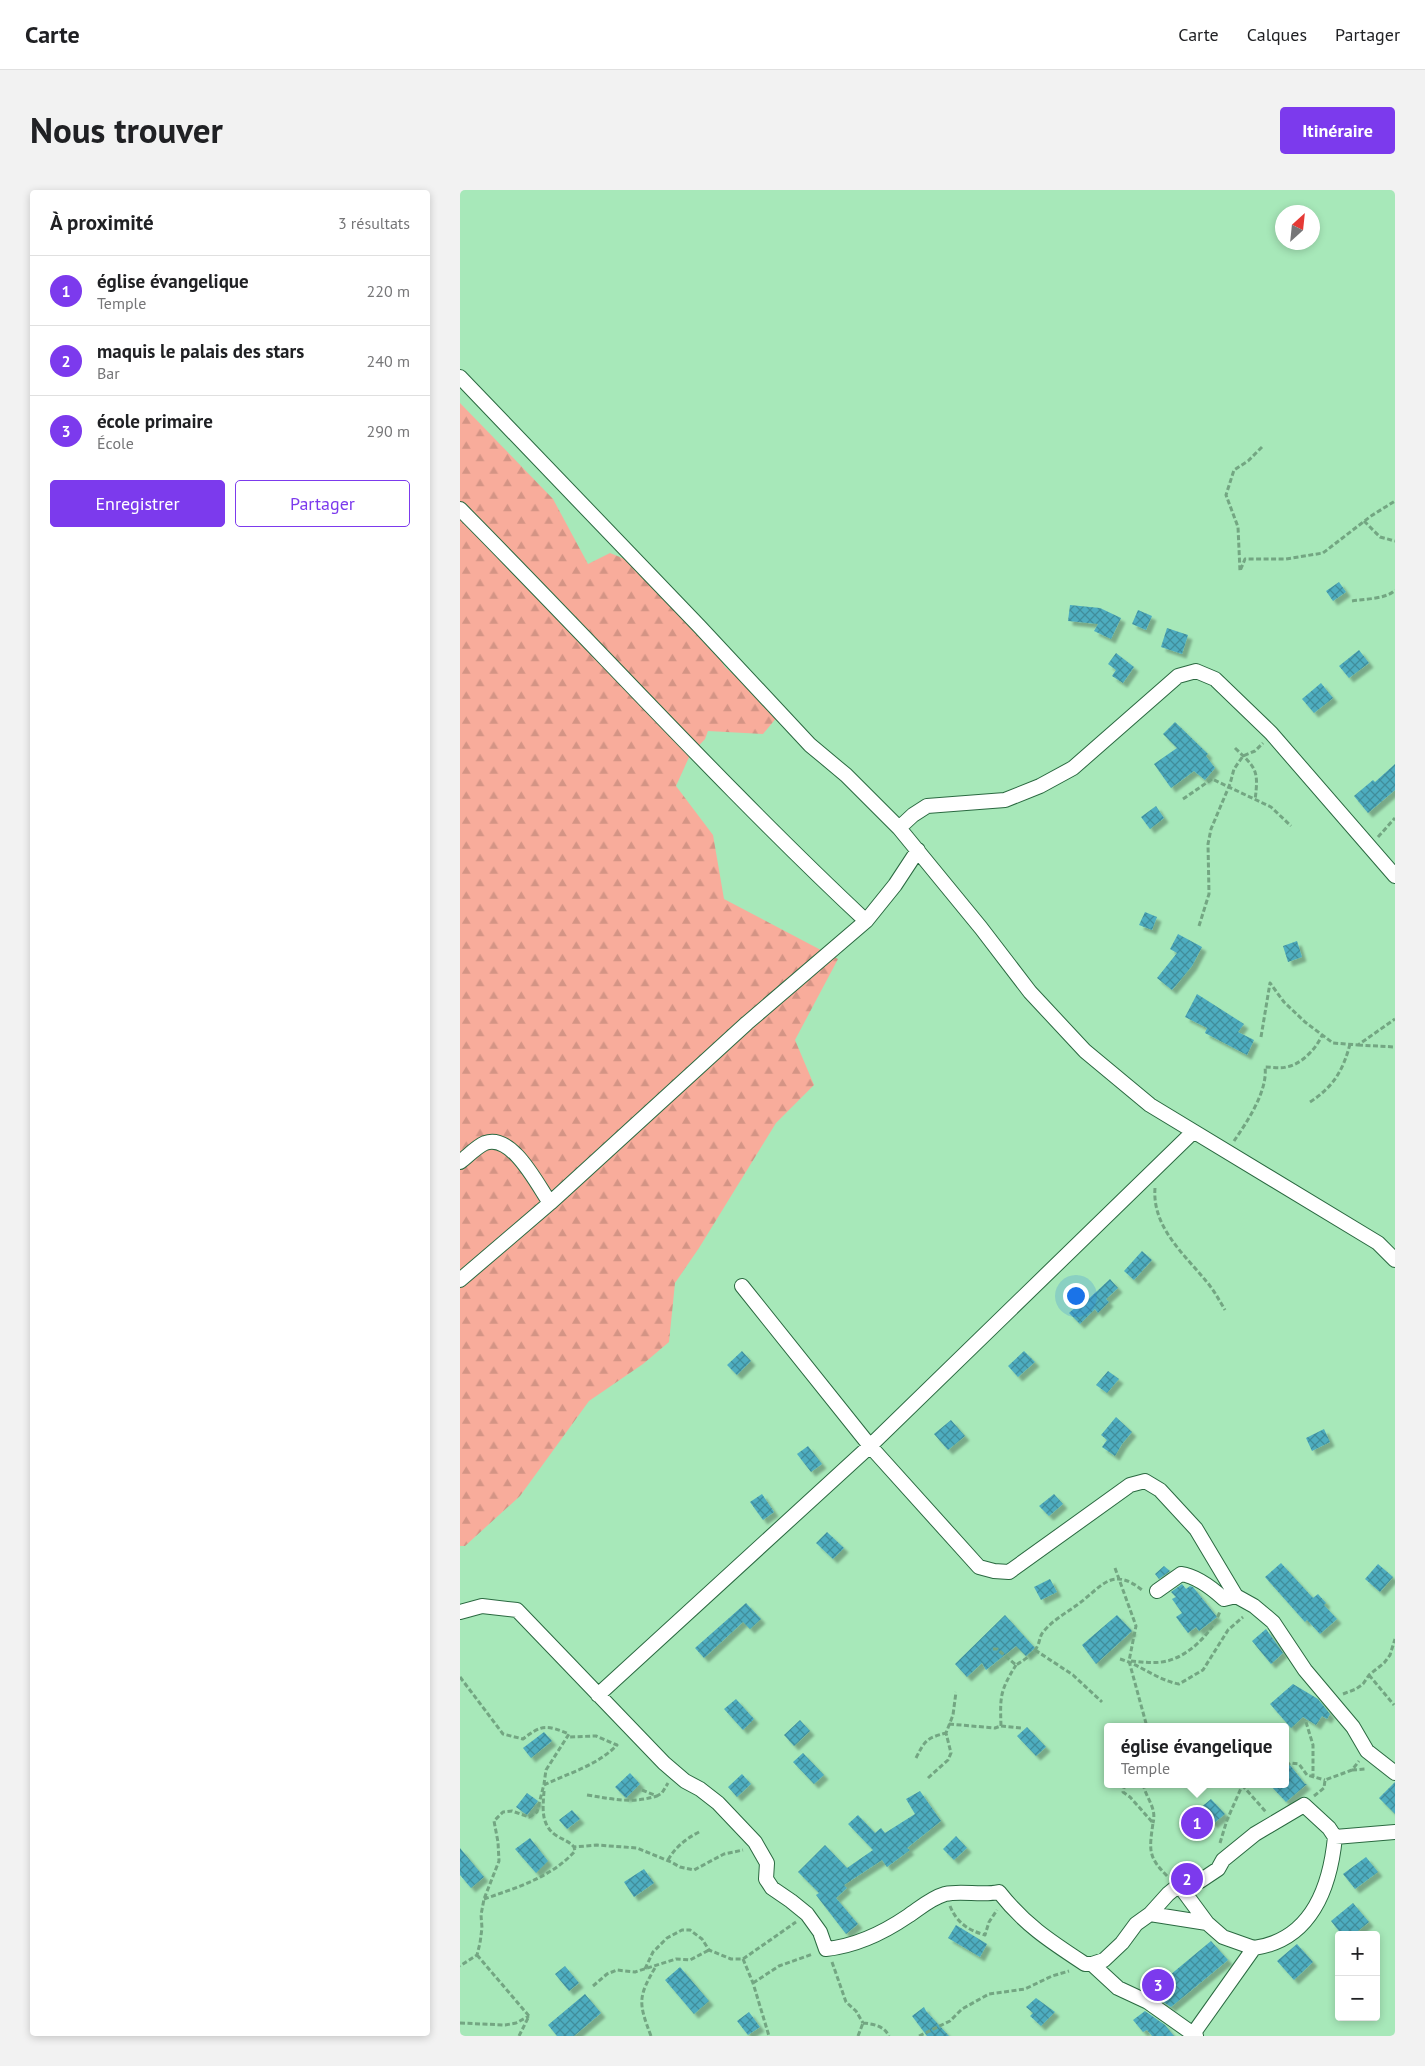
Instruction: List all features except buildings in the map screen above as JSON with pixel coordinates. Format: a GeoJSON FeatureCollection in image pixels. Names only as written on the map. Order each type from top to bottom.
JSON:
{"type":"FeatureCollection","features":[{"type":"Feature","properties":{"kind":"street"},"geometry":{"type":"LineString","coordinates":[[460,376],[699,626],[789,724],[810,745],[846,775],[899,828],[1030,992],[1086,1051],[1150,1105],[1378,1243],[1395,1260]]}},
{"type":"Feature","properties":{"kind":"street"},"geometry":{"type":"LineString","coordinates":[[460,509],[557,607],[791,851],[866,921]]}},
{"type":"Feature","properties":{"kind":"street"},"geometry":{"type":"LineString","coordinates":[[899,828],[913,815],[927,806],[1005,800],[1040,786],[1073,768],[1178,676],[1196,671],[1215,679],[1271,733],[1395,876]]}},
{"type":"Feature","properties":{"kind":"street"},"geometry":{"type":"LineString","coordinates":[[460,1280],[550,1203],[747,1023],[866,921],[896,886],[918,850]]}},
{"type":"Feature","properties":{"kind":"street"},"geometry":{"type":"LineString","coordinates":[[598,1695],[870,1446],[1194,1132]]}},
{"type":"Feature","properties":{"kind":"street"},"geometry":{"type":"LineString","coordinates":[[460,1162],[483,1144],[492,1142],[502,1143],[514,1150],[550,1203]]}},
{"type":"Feature","properties":{"kind":"street"},"geometry":{"type":"LineString","coordinates":[[742,1286],[870,1446],[979,1567],[1008,1572],[1130,1485],[1145,1481],[1160,1490],[1196,1529],[1230,1598]]}},
{"type":"Feature","properties":{"kind":"street"},"geometry":{"type":"LineString","coordinates":[[1157,1591],[1181,1574],[1187,1575],[1230,1598],[1254,1606],[1273,1622],[1305,1670],[1369,1748],[1395,1773]]}},
{"type":"Feature","properties":{"kind":"street"},"geometry":{"type":"LineString","coordinates":[[460,1612],[482,1606],[517,1610],[598,1695],[680,1776],[718,1803],[755,1842],[767,1863],[766,1880],[772,1888],[807,1914],[820,1932],[826,1949],[858,1943],[873,1937],[928,1902],[945,1894],[990,1894],[999,1892],[1013,1910],[1036,1932],[1089,1964],[1118,1988],[1148,2002],[1195,2035],[1254,1948]]}},
{"type":"Feature","properties":{"kind":"street"},"geometry":{"type":"LineString","coordinates":[[1089,1964],[1104,1960],[1122,1943],[1136,1924],[1150,1914],[1179,1885],[1200,1880],[1218,1869],[1224,1860],[1255,1834],[1304,1804],[1329,1828],[1335,1837],[1330,1874],[1320,1898],[1305,1923],[1288,1937],[1270,1946],[1254,1948],[1223,1936],[1208,1923],[1179,1885]]}},
{"type":"Feature","properties":{"kind":"street"},"geometry":{"type":"LineString","coordinates":[[1335,1837],[1395,1832]]}},
{"type":"Feature","properties":{"kind":"street"},"geometry":{"type":"LineString","coordinates":[[1150,1914],[1208,1923]]}},
{"type":"Feature","properties":{"kind":"path"},"geometry":{"type":"LineString","coordinates":[[1262,447],[1248,461],[1234,470],[1226,495],[1238,527],[1240,571],[1245,559],[1286,559],[1324,553],[1364,521],[1395,501]]}},
{"type":"Feature","properties":{"kind":"path"},"geometry":{"type":"LineString","coordinates":[[1364,521],[1380,537],[1395,541]]}},
{"type":"Feature","properties":{"kind":"path"},"geometry":{"type":"LineString","coordinates":[[1352,601],[1382,596],[1393,593],[1395,590]]}},
{"type":"Feature","properties":{"kind":"path"},"geometry":{"type":"LineString","coordinates":[[1198,926],[1208,894],[1208,844],[1211,829],[1234,770],[1243,756],[1255,751],[1271,733]]}},
{"type":"Feature","properties":{"kind":"path"},"geometry":{"type":"LineString","coordinates":[[1235,748],[1256,771],[1258,780],[1255,800]]}},
{"type":"Feature","properties":{"kind":"path"},"geometry":{"type":"LineString","coordinates":[[1183,799],[1212,780],[1270,807],[1291,826]]}},
{"type":"Feature","properties":{"kind":"path"},"geometry":{"type":"LineString","coordinates":[[1370,846],[1395,818]]}},
{"type":"Feature","properties":{"kind":"path"},"geometry":{"type":"LineString","coordinates":[[1261,1037],[1270,983],[1284,1002],[1322,1035],[1333,1042],[1395,1047]]}},
{"type":"Feature","properties":{"kind":"path"},"geometry":{"type":"LineString","coordinates":[[1358,1045],[1395,1019]]}},
{"type":"Feature","properties":{"kind":"path"},"geometry":{"type":"LineString","coordinates":[[1227,1152],[1249,1119],[1266,1077],[1265,1067],[1287,1068],[1301,1060],[1320,1042],[1322,1035]]}},
{"type":"Feature","properties":{"kind":"path"},"geometry":{"type":"LineString","coordinates":[[1310,1102],[1322,1094],[1345,1064],[1350,1044]]}},
{"type":"Feature","properties":{"kind":"path"},"geometry":{"type":"LineString","coordinates":[[1161,1164],[1154,1199],[1157,1212],[1169,1236],[1206,1280],[1225,1310]]}},
{"type":"Feature","properties":{"kind":"path"},"geometry":{"type":"LineString","coordinates":[[1115,1568],[1136,1626],[1129,1661],[1146,1723]]}},
{"type":"Feature","properties":{"kind":"path"},"geometry":{"type":"LineString","coordinates":[[1001,1726],[999,1705],[1002,1689],[1016,1665],[1028,1658],[1035,1650],[1042,1632],[1050,1625],[1087,1598],[1104,1582],[1118,1579],[1133,1582],[1142,1590],[1151,1593],[1157,1591]]}},
{"type":"Feature","properties":{"kind":"path"},"geometry":{"type":"LineString","coordinates":[[1129,1661],[1152,1663],[1167,1661],[1185,1653],[1212,1629],[1230,1598]]}},
{"type":"Feature","properties":{"kind":"path"},"geometry":{"type":"LineString","coordinates":[[1120,1658],[1165,1681],[1179,1684],[1203,1670],[1228,1630],[1254,1606]]}},
{"type":"Feature","properties":{"kind":"path"},"geometry":{"type":"LineString","coordinates":[[1330,1699],[1356,1690],[1363,1684],[1369,1675],[1390,1655],[1395,1639]]}},
{"type":"Feature","properties":{"kind":"path"},"geometry":{"type":"LineString","coordinates":[[993,1649],[997,1649],[1016,1665]]}},
{"type":"Feature","properties":{"kind":"path"},"geometry":{"type":"LineString","coordinates":[[1035,1650],[1073,1675],[1102,1702]]}},
{"type":"Feature","properties":{"kind":"path"},"geometry":{"type":"LineString","coordinates":[[1369,1675],[1394,1705]]}},
{"type":"Feature","properties":{"kind":"path"},"geometry":{"type":"LineString","coordinates":[[460,1677],[503,1734],[523,1738],[538,1727],[552,1727],[569,1734],[546,1770],[537,1812],[529,1817],[512,1811],[503,1812],[494,1821],[499,1861],[484,1899],[481,1915],[480,1943],[477,1955],[460,1966]]}},
{"type":"Feature","properties":{"kind":"path"},"geometry":{"type":"LineString","coordinates":[[928,1778],[948,1760],[951,1753],[946,1733],[956,1692]]}},
{"type":"Feature","properties":{"kind":"path"},"geometry":{"type":"LineString","coordinates":[[1306,1722],[1313,1745],[1314,1777]]}},
{"type":"Feature","properties":{"kind":"path"},"geometry":{"type":"LineString","coordinates":[[949,1724],[1021,1728]]}},
{"type":"Feature","properties":{"kind":"path"},"geometry":{"type":"LineString","coordinates":[[916,1758],[921,1747],[930,1737],[946,1733]]}},
{"type":"Feature","properties":{"kind":"path"},"geometry":{"type":"LineString","coordinates":[[544,1784],[582,1769],[607,1755],[617,1744],[596,1736],[566,1737]]}},
{"type":"Feature","properties":{"kind":"path"},"geometry":{"type":"LineString","coordinates":[[1289,1764],[1299,1764],[1307,1775],[1325,1780],[1352,1770],[1369,1748]]}},
{"type":"Feature","properties":{"kind":"path"},"geometry":{"type":"LineString","coordinates":[[587,1795],[625,1802],[644,1800],[662,1793],[668,1783],[680,1776]]}},
{"type":"Feature","properties":{"kind":"path"},"geometry":{"type":"LineString","coordinates":[[1304,1804],[1324,1788],[1325,1780]]}},
{"type":"Feature","properties":{"kind":"path"},"geometry":{"type":"LineString","coordinates":[[544,1784],[543,1817],[548,1828],[556,1836],[570,1842],[574,1846],[597,1845],[637,1848],[668,1860],[680,1868],[694,1870],[724,1854],[747,1849],[755,1842]]}},
{"type":"Feature","properties":{"kind":"path"},"geometry":{"type":"LineString","coordinates":[[1124,1788],[1123,1792],[1130,1797],[1153,1824]]}},
{"type":"Feature","properties":{"kind":"path"},"geometry":{"type":"LineString","coordinates":[[1144,1788],[1145,1794],[1153,1806],[1155,1818],[1151,1838],[1154,1863],[1179,1885]]}},
{"type":"Feature","properties":{"kind":"path"},"geometry":{"type":"LineString","coordinates":[[1224,1860],[1219,1849],[1223,1829],[1241,1788]]}},
{"type":"Feature","properties":{"kind":"path"},"geometry":{"type":"LineString","coordinates":[[1245,1788],[1274,1821],[1272,1824]]}},
{"type":"Feature","properties":{"kind":"path"},"geometry":{"type":"LineString","coordinates":[[642,1790],[657,1796]]}},
{"type":"Feature","properties":{"kind":"path"},"geometry":{"type":"LineString","coordinates":[[668,1860],[678,1846],[701,1831]]}},
{"type":"Feature","properties":{"kind":"path"},"geometry":{"type":"LineString","coordinates":[[484,1899],[544,1876],[564,1863],[574,1851],[574,1846]]}},
{"type":"Feature","properties":{"kind":"path"},"geometry":{"type":"LineString","coordinates":[[945,1894],[955,1918],[973,1931],[985,1935],[989,1922],[1000,1904],[999,1892]]}},
{"type":"Feature","properties":{"kind":"path"},"geometry":{"type":"LineString","coordinates":[[645,1969],[653,1952],[667,1938],[682,1930],[690,1930],[702,1940],[709,1950],[732,1959],[743,1959],[807,1914]]}},
{"type":"Feature","properties":{"kind":"path"},"geometry":{"type":"LineString","coordinates":[[753,1983],[779,1966],[826,1949],[846,2002],[856,2011],[863,2022],[874,2024],[886,2030],[890,2036]]}},
{"type":"Feature","properties":{"kind":"path"},"geometry":{"type":"LineString","coordinates":[[593,1986],[608,1974],[618,1970],[635,1972],[676,1959],[690,1960],[709,1950]]}},
{"type":"Feature","properties":{"kind":"path"},"geometry":{"type":"LineString","coordinates":[[477,1955],[529,2016]]}},
{"type":"Feature","properties":{"kind":"path"},"geometry":{"type":"LineString","coordinates":[[743,1959],[753,1983],[768,2036]]}},
{"type":"Feature","properties":{"kind":"path"},"geometry":{"type":"LineString","coordinates":[[919,2036],[950,2021],[962,2009],[989,1994],[1025,1989],[1089,1964]]}},
{"type":"Feature","properties":{"kind":"path"},"geometry":{"type":"LineString","coordinates":[[651,2036],[641,2006],[643,1988],[657,1965]]}},
{"type":"Feature","properties":{"kind":"path"},"geometry":{"type":"LineString","coordinates":[[460,2023],[505,2025],[516,2023],[529,2016]]}},
{"type":"Feature","properties":{"kind":"path"},"geometry":{"type":"LineString","coordinates":[[518,2036],[529,2016]]}},
{"type":"Feature","properties":{"kind":"path"},"geometry":{"type":"LineString","coordinates":[[858,2036],[863,2022]]}},
{"type":"Feature","properties":{"kind":"green space"},"geometry":{"type":"Polygon","coordinates":[[[460,403],[553,499],[588,564],[610,553],[637,564],[705,636],[725,667],[757,694],[778,716],[763,734],[708,731],[705,739],[690,755],[676,786],[713,835],[724,899],[838,959],[795,1040],[814,1085],[776,1123],[699,1248],[675,1283],[669,1342],[643,1364],[589,1401],[520,1496],[465,1546],[460,1546],[460,403]]]}},
{"type":"Feature","properties":{"kind":"place","name":"église évangelique"},"geometry":{"type":"Point","coordinates":[1197,1823]}},
{"type":"Feature","properties":{"kind":"place","name":"maquis le palais des stars"},"geometry":{"type":"Point","coordinates":[1187,1879]}},
{"type":"Feature","properties":{"kind":"place","name":"école primaire"},"geometry":{"type":"Point","coordinates":[1158,1985]}}]}
